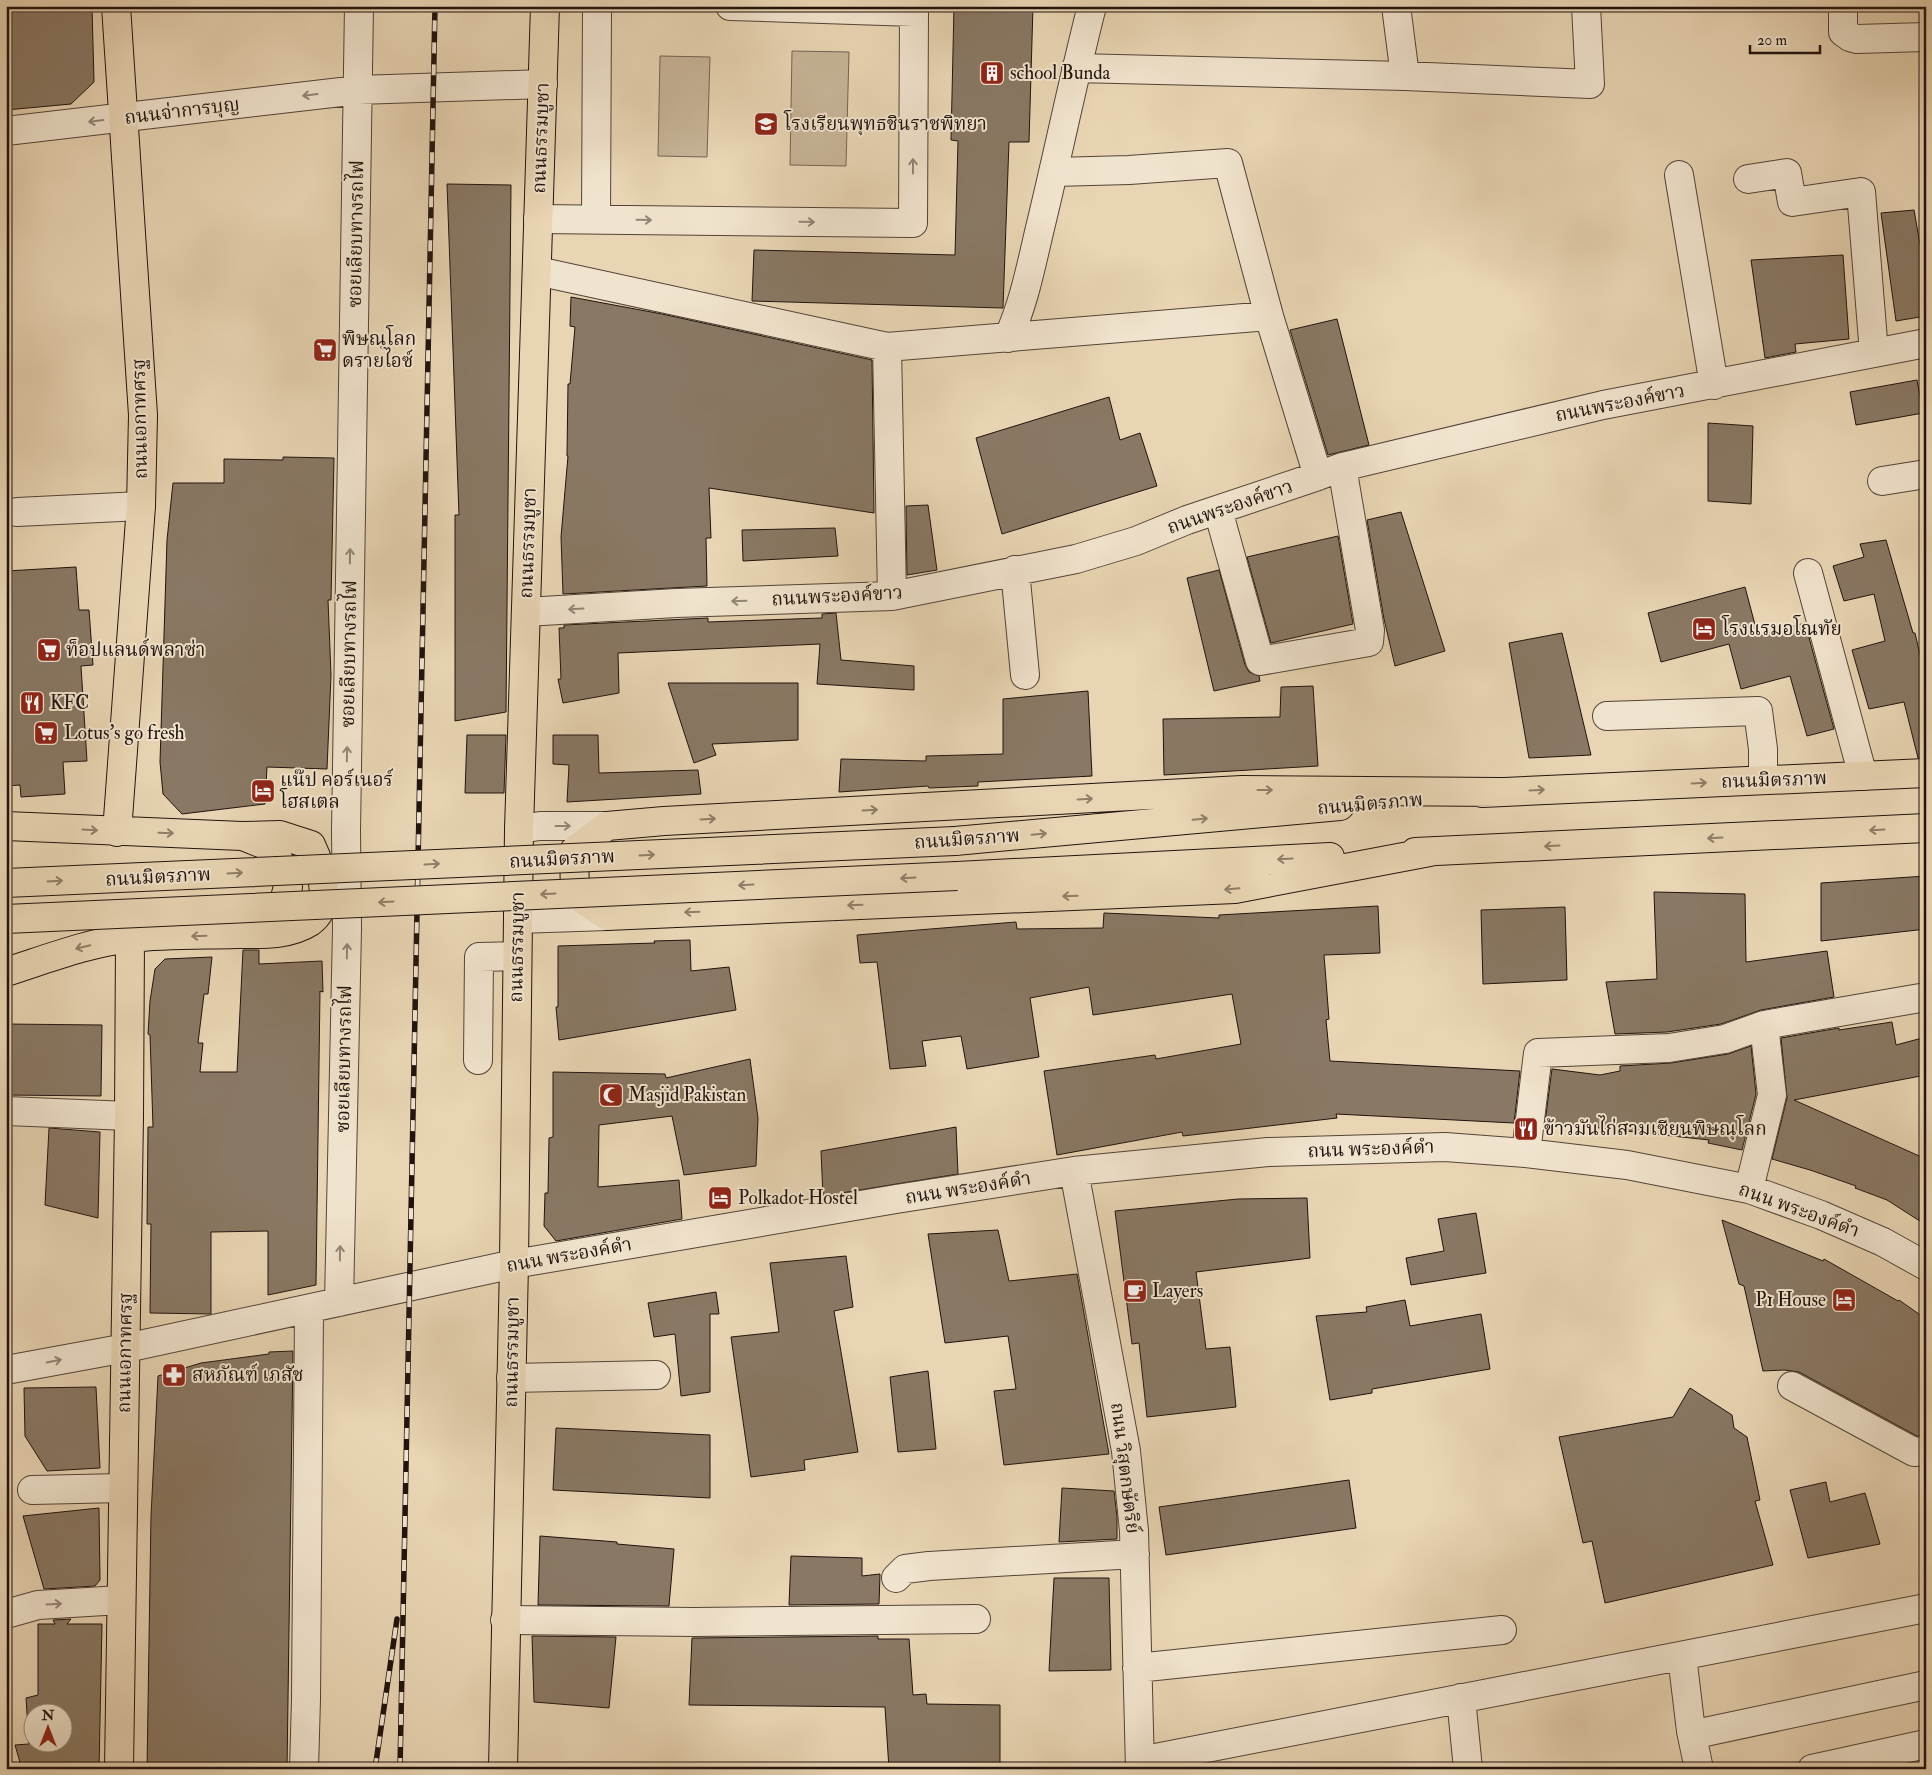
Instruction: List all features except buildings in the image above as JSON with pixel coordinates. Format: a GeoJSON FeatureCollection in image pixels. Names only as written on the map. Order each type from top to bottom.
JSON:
{"type":"FeatureCollection","features":[{"type":"Feature","properties":{"kind":"main road","name":"ถนนเอกาทศรฐ"},"geometry":{"type":"LineString","coordinates":[[116,6],[122,118],[144,415],[141,506],[117,832]]}},
{"type":"Feature","properties":{"kind":"main road","name":"ถนนธรรมบูชา"},"geometry":{"type":"LineString","coordinates":[[503,1769],[514,1264],[519,829],[545,6]]}},
{"type":"Feature","properties":{"kind":"main road","name":"ถนนมิตรภาพ"},"geometry":{"type":"LineString","coordinates":[[6,883],[955,841],[1499,792],[1926,774]]}},
{"type":"Feature","properties":{"kind":"main road"},"geometry":{"type":"LineString","coordinates":[[1434,851],[1235,889],[607,916],[576,894],[574,851],[607,826],[664,821],[1242,790],[1499,792]]}},
{"type":"Feature","properties":{"kind":"main road"},"geometry":{"type":"LineString","coordinates":[[6,826],[117,832],[242,836],[280,835],[311,845],[320,864],[323,886],[322,907],[310,921],[285,932],[130,938],[78,948],[6,972]]}},
{"type":"Feature","properties":{"kind":"main road","name":"ถนนมิตรภาพ"},"geometry":{"type":"LineString","coordinates":[[6,919],[957,876],[1926,828]]}},
{"type":"Feature","properties":{"kind":"main road"},"geometry":{"type":"LineString","coordinates":[[242,836],[270,847],[281,864],[288,887],[282,908],[272,922],[247,934]]}},
{"type":"Feature","properties":{"kind":"main road","name":"ถนนเอกาทศรฐ"},"geometry":{"type":"LineString","coordinates":[[119,1769],[130,938]]}},
{"type":"Feature","properties":{"kind":"street","name":"ซอยเลียบทางรถไฟ"},"geometry":{"type":"LineString","coordinates":[[339,1302],[347,928],[346,821],[359,6]]}},
{"type":"Feature","properties":{"kind":"street"},"geometry":{"type":"LineString","coordinates":[[596,219],[598,6]]}},
{"type":"Feature","properties":{"kind":"street"},"geometry":{"type":"LineString","coordinates":[[538,219],[913,223],[914,12],[730,6]]}},
{"type":"Feature","properties":{"kind":"street"},"geometry":{"type":"LineString","coordinates":[[1008,338],[1020,312],[1092,6]]}},
{"type":"Feature","properties":{"kind":"street"},"geometry":{"type":"LineString","coordinates":[[1396,6],[1405,76]]}},
{"type":"Feature","properties":{"kind":"street"},"geometry":{"type":"LineString","coordinates":[[1076,68],[1405,76],[1590,84],[1586,6]]}},
{"type":"Feature","properties":{"kind":"street"},"geometry":{"type":"LineString","coordinates":[[1843,6],[1843,32],[1850,37],[1857,39],[1926,37]]}},
{"type":"Feature","properties":{"kind":"street","name":"ถนนจ่าการบุญ"},"geometry":{"type":"LineString","coordinates":[[6,131],[358,90],[543,84]]}},
{"type":"Feature","properties":{"kind":"street"},"geometry":{"type":"LineString","coordinates":[[1054,172],[1129,170],[1228,163],[1269,316],[1330,472],[1370,630],[1369,642],[1260,661],[1218,510]]}},
{"type":"Feature","properties":{"kind":"street"},"geometry":{"type":"LineString","coordinates":[[1748,179],[1787,173],[1792,202],[1860,192],[1874,353]]}},
{"type":"Feature","properties":{"kind":"street"},"geometry":{"type":"LineString","coordinates":[[1679,175],[1714,384]]}},
{"type":"Feature","properties":{"kind":"street"},"geometry":{"type":"LineString","coordinates":[[537,271],[888,347],[1269,316]]}},
{"type":"Feature","properties":{"kind":"street","name":"ถนนพระองค์ขาว"},"geometry":{"type":"LineString","coordinates":[[526,612],[676,603],[892,596],[1076,559],[1330,472],[1603,405],[1926,343]]}},
{"type":"Feature","properties":{"kind":"street"},"geometry":{"type":"LineString","coordinates":[[888,347],[892,596]]}},
{"type":"Feature","properties":{"kind":"street"},"geometry":{"type":"LineString","coordinates":[[1882,481],[1926,474]]}},
{"type":"Feature","properties":{"kind":"street"},"geometry":{"type":"LineString","coordinates":[[17,512],[141,506]]}},
{"type":"Feature","properties":{"kind":"street"},"geometry":{"type":"LineString","coordinates":[[1014,570],[1025,675]]}},
{"type":"Feature","properties":{"kind":"street"},"geometry":{"type":"LineString","coordinates":[[1808,573],[1863,776]]}},
{"type":"Feature","properties":{"kind":"street"},"geometry":{"type":"LineString","coordinates":[[1607,716],[1758,711],[1763,749],[1763,780]]}},
{"type":"Feature","properties":{"kind":"street"},"geometry":{"type":"LineString","coordinates":[[519,829],[540,826],[607,826]]}},
{"type":"Feature","properties":{"kind":"street"},"geometry":{"type":"LineString","coordinates":[[518,919],[607,916]]}},
{"type":"Feature","properties":{"kind":"street"},"geometry":{"type":"LineString","coordinates":[[478,1060],[479,957],[517,956]]}},
{"type":"Feature","properties":{"kind":"street"},"geometry":{"type":"LineString","coordinates":[[1526,1153],[1538,1053],[1669,1048],[1725,1039],[1764,1025],[1926,997]]}},
{"type":"Feature","properties":{"kind":"street"},"geometry":{"type":"LineString","coordinates":[[1749,1189],[1772,1095],[1764,1025]]}},
{"type":"Feature","properties":{"kind":"street"},"geometry":{"type":"LineString","coordinates":[[6,1111],[129,1116]]}},
{"type":"Feature","properties":{"kind":"street","name":"ถนน พระองค์ดำ"},"geometry":{"type":"LineString","coordinates":[[6,1370],[126,1348],[514,1264],[896,1199],[1074,1171],[1268,1152],[1445,1146],[1627,1165],[1749,1189],[1821,1215],[1883,1242],[1926,1266]]}},
{"type":"Feature","properties":{"kind":"street","name":"ถนน วิสุตกษัตริย์"},"geometry":{"type":"LineString","coordinates":[[1074,1171],[1126,1451],[1134,1531],[1140,1765]]}},
{"type":"Feature","properties":{"kind":"street"},"geometry":{"type":"LineString","coordinates":[[304,1769],[309,1309]]}},
{"type":"Feature","properties":{"kind":"street"},"geometry":{"type":"LineString","coordinates":[[511,1378],[656,1375]]}},
{"type":"Feature","properties":{"kind":"street"},"geometry":{"type":"LineString","coordinates":[[1792,1386],[1914,1452],[1926,1451]]}},
{"type":"Feature","properties":{"kind":"street"},"geometry":{"type":"LineString","coordinates":[[32,1490],[123,1488]]}},
{"type":"Feature","properties":{"kind":"street"},"geometry":{"type":"LineString","coordinates":[[896,1578],[905,1570],[929,1566],[1135,1554]]}},
{"type":"Feature","properties":{"kind":"street"},"geometry":{"type":"LineString","coordinates":[[6,1614],[38,1605],[121,1600]]}},
{"type":"Feature","properties":{"kind":"street"},"geometry":{"type":"LineString","coordinates":[[1140,1765],[1462,1698],[1926,1608]]}},
{"type":"Feature","properties":{"kind":"street"},"geometry":{"type":"LineString","coordinates":[[505,1620],[694,1622],[976,1619]]}},
{"type":"Feature","properties":{"kind":"street"},"geometry":{"type":"LineString","coordinates":[[1138,1668],[1502,1630]]}},
{"type":"Feature","properties":{"kind":"street"},"geometry":{"type":"LineString","coordinates":[[1682,1656],[1691,1731],[1699,1769]]}},
{"type":"Feature","properties":{"kind":"street"},"geometry":{"type":"LineString","coordinates":[[1691,1731],[1705,1732],[1926,1685]]}},
{"type":"Feature","properties":{"kind":"street"},"geometry":{"type":"LineString","coordinates":[[1462,1698],[1468,1769]]}},
{"type":"Feature","properties":{"kind":"street"},"geometry":{"type":"LineString","coordinates":[[1812,1769],[1926,1744]]}},
{"type":"Feature","properties":{"kind":"shaded area"},"geometry":{"type":"Polygon","coordinates":[[[792,51],[849,52],[846,166],[790,165],[792,51]]]}},
{"type":"Feature","properties":{"kind":"shaded area"},"geometry":{"type":"Polygon","coordinates":[[[660,56],[710,57],[707,157],[658,156],[660,56]]]}},
{"type":"Feature","properties":{"kind":"railway"},"geometry":{"type":"LineString","coordinates":[[400,1769],[435,6]]}},
{"type":"Feature","properties":{"kind":"railway"},"geometry":{"type":"LineString","coordinates":[[375,1769],[397,1619]]}},
{"type":"Feature","properties":{"kind":"place","name":"school Bunda"},"geometry":{"type":"Point","coordinates":[992,73]}},
{"type":"Feature","properties":{"kind":"place","name":"โรงเรียนพุทธชินราชพิทยา"},"geometry":{"type":"Point","coordinates":[766,124]}},
{"type":"Feature","properties":{"kind":"place","name":"พิษณุโลก ดรายไอซ์"},"geometry":{"type":"Point","coordinates":[325,350]}},
{"type":"Feature","properties":{"kind":"place","name":"โรงแรมอโณทัย"},"geometry":{"type":"Point","coordinates":[1704,629]}},
{"type":"Feature","properties":{"kind":"place","name":"ท็อปแลนด์พลาซ่า"},"geometry":{"type":"Point","coordinates":[49,650]}},
{"type":"Feature","properties":{"kind":"place","name":"KFC"},"geometry":{"type":"Point","coordinates":[32,703]}},
{"type":"Feature","properties":{"kind":"place","name":"Lotus's go fresh"},"geometry":{"type":"Point","coordinates":[46,733]}},
{"type":"Feature","properties":{"kind":"place","name":"แน๊ป คอร์เนอร์ โฮสเตล"},"geometry":{"type":"Point","coordinates":[263,791]}},
{"type":"Feature","properties":{"kind":"place","name":"Masjid Pakistan"},"geometry":{"type":"Point","coordinates":[611,1095]}},
{"type":"Feature","properties":{"kind":"place","name":"ข้าวมันไก่สามเซียนพิษณุโลก"},"geometry":{"type":"Point","coordinates":[1526,1129]}},
{"type":"Feature","properties":{"kind":"place","name":"Polkadot Hostel"},"geometry":{"type":"Point","coordinates":[720,1198]}},
{"type":"Feature","properties":{"kind":"place","name":"Layers"},"geometry":{"type":"Point","coordinates":[1135,1291]}},
{"type":"Feature","properties":{"kind":"place","name":"P1 House"},"geometry":{"type":"Point","coordinates":[1844,1300]}},
{"type":"Feature","properties":{"kind":"place","name":"สหภัณฑ์ เภสัช"},"geometry":{"type":"Point","coordinates":[174,1375]}}]}
